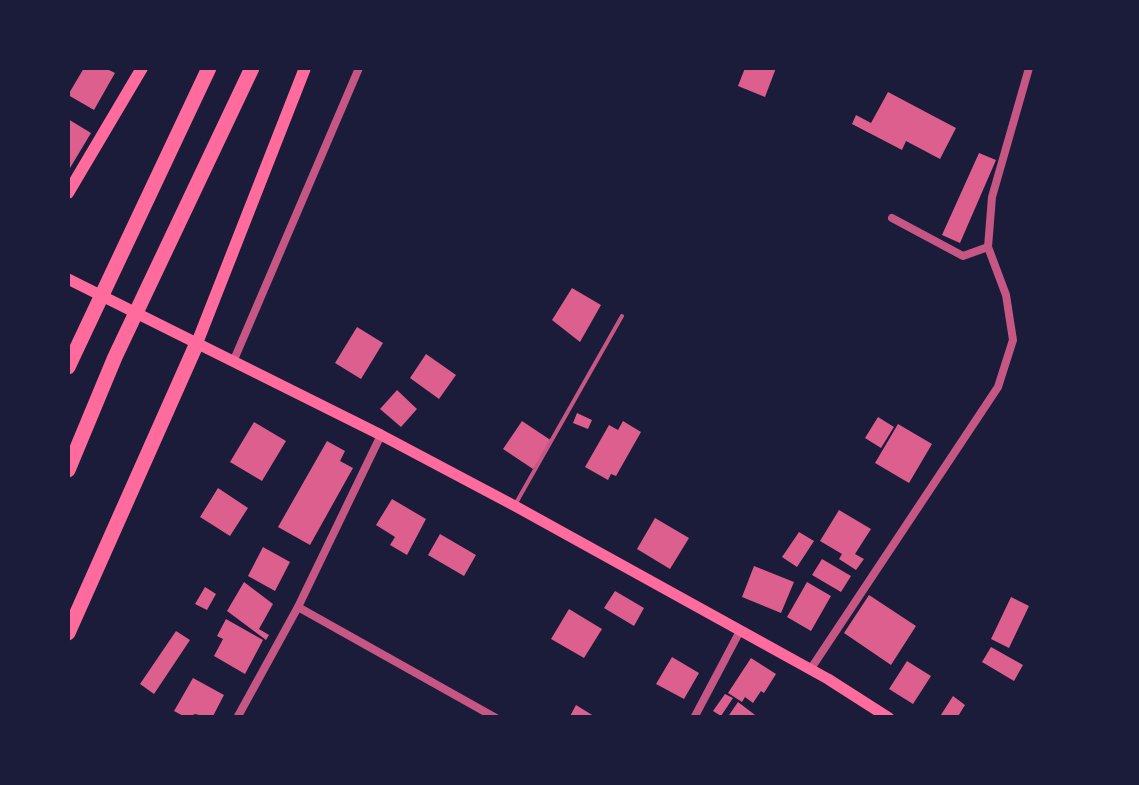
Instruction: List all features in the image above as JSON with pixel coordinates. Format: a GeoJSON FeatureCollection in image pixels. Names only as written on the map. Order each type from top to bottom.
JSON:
{"type":"FeatureCollection","features":[{"type":"Feature","properties":{"kind":"highway"},"geometry":{"type":"LineString","coordinates":[[68,193],[142,68]]}},
{"type":"Feature","properties":{"kind":"highway"},"geometry":{"type":"LineString","coordinates":[[68,367],[209,68]]}},
{"type":"Feature","properties":{"kind":"highway"},"geometry":{"type":"LineString","coordinates":[[68,470],[114,357],[252,68]]}},
{"type":"Feature","properties":{"kind":"highway"},"geometry":{"type":"LineString","coordinates":[[68,633],[196,343],[306,68]]}},
{"type":"Feature","properties":{"kind":"main road"},"geometry":{"type":"LineString","coordinates":[[68,279],[515,506],[740,630],[889,718]]}},
{"type":"Feature","properties":{"kind":"street"},"geometry":{"type":"LineString","coordinates":[[234,362],[359,68]]}},
{"type":"Feature","properties":{"kind":"street"},"geometry":{"type":"LineString","coordinates":[[810,670],[998,387],[1013,340],[1006,295],[988,247],[992,197],[1030,68]]}},
{"type":"Feature","properties":{"kind":"street"},"geometry":{"type":"LineString","coordinates":[[892,218],[963,256],[988,247]]}},
{"type":"Feature","properties":{"kind":"street"},"geometry":{"type":"LineString","coordinates":[[237,718],[298,607],[381,435]]}},
{"type":"Feature","properties":{"kind":"street"},"geometry":{"type":"LineString","coordinates":[[298,607],[496,718]]}},
{"type":"Feature","properties":{"kind":"street"},"geometry":{"type":"LineString","coordinates":[[694,718],[740,630]]}},
{"type":"Feature","properties":{"kind":"lane"},"geometry":{"type":"LineString","coordinates":[[515,506],[622,316]]}},
{"type":"Feature","properties":{"kind":"building"},"geometry":{"type":"Polygon","coordinates":[[[84,68],[105,68],[115,73],[94,110],[68,95],[84,68]]]}},
{"type":"Feature","properties":{"kind":"building"},"geometry":{"type":"Polygon","coordinates":[[[745,68],[776,68],[765,97],[738,86],[745,68]]]}},
{"type":"Feature","properties":{"kind":"building"},"geometry":{"type":"Polygon","coordinates":[[[888,92],[956,128],[940,159],[906,141],[902,150],[852,124],[856,115],[871,123],[888,92]]]}},
{"type":"Feature","properties":{"kind":"building"},"geometry":{"type":"Polygon","coordinates":[[[68,119],[91,133],[70,168],[68,166],[68,119]]]}},
{"type":"Feature","properties":{"kind":"building"},"geometry":{"type":"Polygon","coordinates":[[[979,153],[996,160],[960,243],[942,235],[979,153]]]}},
{"type":"Feature","properties":{"kind":"building"},"geometry":{"type":"Polygon","coordinates":[[[572,288],[601,305],[580,342],[552,320],[572,288]]]}},
{"type":"Feature","properties":{"kind":"building"},"geometry":{"type":"Polygon","coordinates":[[[357,327],[383,343],[361,379],[335,363],[357,327]]]}},
{"type":"Feature","properties":{"kind":"building"},"geometry":{"type":"Polygon","coordinates":[[[426,354],[456,375],[439,399],[410,378],[426,354]]]}},
{"type":"Feature","properties":{"kind":"building"},"geometry":{"type":"Polygon","coordinates":[[[397,390],[417,409],[401,427],[380,409],[397,390]]]}},
{"type":"Feature","properties":{"kind":"building"},"geometry":{"type":"Polygon","coordinates":[[[577,413],[592,420],[588,429],[573,423],[577,413]]]}},
{"type":"Feature","properties":{"kind":"building"},"geometry":{"type":"Polygon","coordinates":[[[878,417],[894,427],[881,448],[865,438],[878,417]]]}},
{"type":"Feature","properties":{"kind":"building"},"geometry":{"type":"Polygon","coordinates":[[[522,421],[552,441],[533,469],[503,449],[522,421]]]}},
{"type":"Feature","properties":{"kind":"building"},"geometry":{"type":"Polygon","coordinates":[[[623,421],[641,432],[616,476],[611,474],[608,480],[585,467],[609,425],[618,430],[623,421]]]}},
{"type":"Feature","properties":{"kind":"building"},"geometry":{"type":"Polygon","coordinates":[[[254,422],[286,441],[262,481],[230,462],[254,422]]]}},
{"type":"Feature","properties":{"kind":"building"},"geometry":{"type":"Polygon","coordinates":[[[898,424],[932,444],[909,483],[875,463],[898,424]]]}},
{"type":"Feature","properties":{"kind":"building"},"geometry":{"type":"Polygon","coordinates":[[[327,441],[345,451],[340,461],[353,468],[310,545],[278,527],[327,441]]]}},
{"type":"Feature","properties":{"kind":"building"},"geometry":{"type":"Polygon","coordinates":[[[218,488],[248,508],[230,536],[200,517],[218,488]]]}},
{"type":"Feature","properties":{"kind":"building"},"geometry":{"type":"Polygon","coordinates":[[[392,499],[426,519],[407,555],[390,545],[395,537],[376,525],[392,499]]]}},
{"type":"Feature","properties":{"kind":"building"},"geometry":{"type":"Polygon","coordinates":[[[839,510],[871,529],[855,554],[864,559],[856,570],[839,559],[842,554],[820,541],[839,510]]]}},
{"type":"Feature","properties":{"kind":"building"},"geometry":{"type":"Polygon","coordinates":[[[655,518],[689,538],[670,569],[637,549],[655,518]]]}},
{"type":"Feature","properties":{"kind":"building"},"geometry":{"type":"Polygon","coordinates":[[[799,532],[814,541],[797,567],[782,557],[799,532]]]}},
{"type":"Feature","properties":{"kind":"building"},"geometry":{"type":"Polygon","coordinates":[[[440,534],[476,555],[464,576],[428,555],[440,534]]]}},
{"type":"Feature","properties":{"kind":"building"},"geometry":{"type":"Polygon","coordinates":[[[263,547],[290,562],[275,591],[248,576],[263,547]]]}},
{"type":"Feature","properties":{"kind":"building"},"geometry":{"type":"Polygon","coordinates":[[[822,559],[851,576],[841,592],[812,575],[822,559]]]}},
{"type":"Feature","properties":{"kind":"building"},"geometry":{"type":"Polygon","coordinates":[[[754,566],[794,582],[781,613],[742,597],[754,566]]]}},
{"type":"Feature","properties":{"kind":"building"},"geometry":{"type":"Polygon","coordinates":[[[244,582],[273,604],[259,629],[269,635],[266,640],[227,611],[244,582]]]}},
{"type":"Feature","properties":{"kind":"building"},"geometry":{"type":"Polygon","coordinates":[[[807,582],[831,596],[811,631],[787,617],[807,582]]]}},
{"type":"Feature","properties":{"kind":"building"},"geometry":{"type":"Polygon","coordinates":[[[205,587],[216,594],[207,610],[195,604],[205,587]]]}},
{"type":"Feature","properties":{"kind":"building"},"geometry":{"type":"Polygon","coordinates":[[[615,591],[644,608],[634,626],[604,608],[615,591]]]}},
{"type":"Feature","properties":{"kind":"building"},"geometry":{"type":"Polygon","coordinates":[[[869,595],[916,626],[891,665],[844,633],[869,595]]]}},
{"type":"Feature","properties":{"kind":"building"},"geometry":{"type":"Polygon","coordinates":[[[1011,597],[1029,606],[1009,648],[991,639],[1011,597]]]}},
{"type":"Feature","properties":{"kind":"building"},"geometry":{"type":"Polygon","coordinates":[[[569,609],[602,629],[584,658],[551,639],[569,609]]]}},
{"type":"Feature","properties":{"kind":"building"},"geometry":{"type":"Polygon","coordinates":[[[226,619],[263,640],[245,674],[214,656],[223,639],[217,636],[226,619]]]}},
{"type":"Feature","properties":{"kind":"building"},"geometry":{"type":"Polygon","coordinates":[[[176,631],[190,640],[154,694],[140,684],[176,631]]]}},
{"type":"Feature","properties":{"kind":"building"},"geometry":{"type":"Polygon","coordinates":[[[991,647],[1023,665],[1014,681],[982,662],[991,647]]]}},
{"type":"Feature","properties":{"kind":"building"},"geometry":{"type":"Polygon","coordinates":[[[672,657],[699,673],[684,699],[656,684],[672,657]]]}},
{"type":"Feature","properties":{"kind":"building"},"geometry":{"type":"Polygon","coordinates":[[[751,658],[776,674],[753,703],[745,697],[742,702],[728,693],[751,658]]]}},
{"type":"Feature","properties":{"kind":"building"},"geometry":{"type":"Polygon","coordinates":[[[907,661],[931,676],[913,704],[889,689],[907,661]]]}},
{"type":"Feature","properties":{"kind":"building"},"geometry":{"type":"Polygon","coordinates":[[[193,678],[224,695],[212,718],[195,714],[187,718],[174,711],[193,678]]]}},
{"type":"Feature","properties":{"kind":"building"},"geometry":{"type":"Polygon","coordinates":[[[725,694],[733,698],[721,716],[713,711],[725,694]]]}},
{"type":"Feature","properties":{"kind":"building"},"geometry":{"type":"Polygon","coordinates":[[[953,696],[965,705],[957,718],[939,718],[953,696]]]}},
{"type":"Feature","properties":{"kind":"building"},"geometry":{"type":"Polygon","coordinates":[[[738,702],[759,718],[727,718],[738,702]]]}},
{"type":"Feature","properties":{"kind":"building"},"geometry":{"type":"Polygon","coordinates":[[[576,705],[597,718],[569,718],[576,705]]]}}]}
